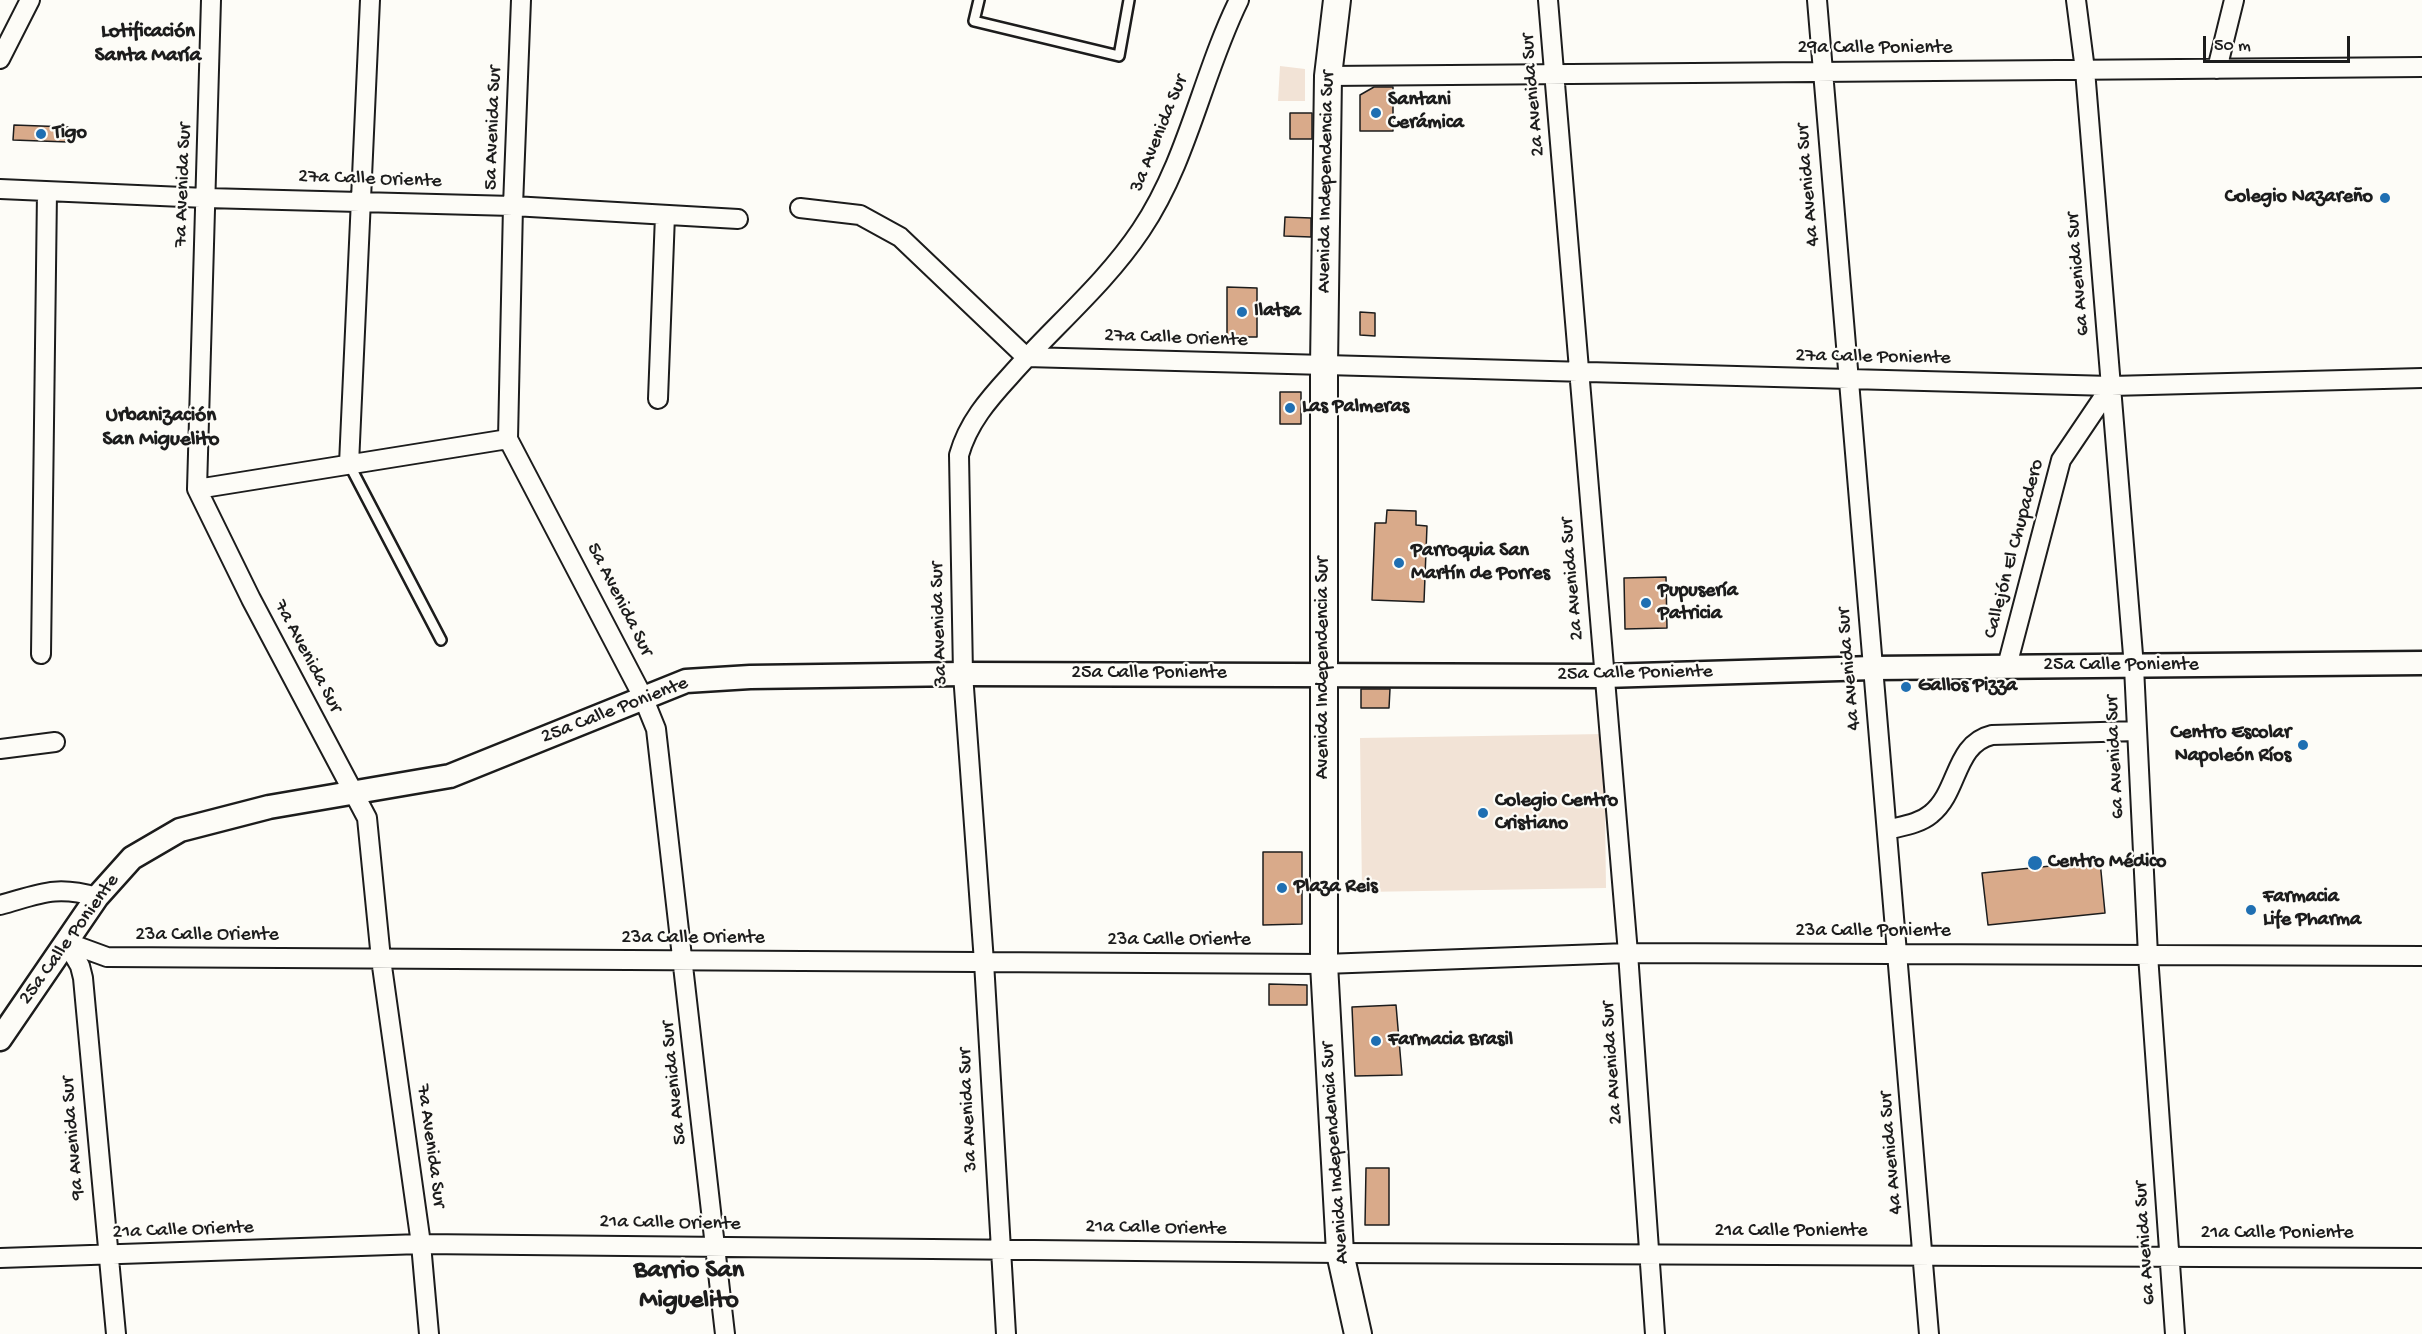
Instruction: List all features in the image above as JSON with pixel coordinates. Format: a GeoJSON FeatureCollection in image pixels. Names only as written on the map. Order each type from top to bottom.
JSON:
{"type":"FeatureCollection","features":[{"type":"Feature","properties":{"kind":"main road","name":"Avenida Independencia Sur"},"geometry":{"type":"LineString","coordinates":[[1337,0],[1328,76],[1324,366],[1324,964],[1340,1253],[1358,1334]]}},
{"type":"Feature","properties":{"kind":"street"},"geometry":{"type":"LineString","coordinates":[[0,59],[30,0]]}},
{"type":"Feature","properties":{"kind":"street","name":"7a Avenida Sur"},"geometry":{"type":"LineString","coordinates":[[211,0],[197,489],[250,599],[356,794],[369,826],[381,959],[421,1244],[429,1334]]}},
{"type":"Feature","properties":{"kind":"street"},"geometry":{"type":"LineString","coordinates":[[349,464],[370,0]]}},
{"type":"Feature","properties":{"kind":"street","name":"5a Avenida Sur"},"geometry":{"type":"LineString","coordinates":[[521,0],[513,206],[508,439],[643,697],[652,717],[658,741],[725,1334]]}},
{"type":"Feature","properties":{"kind":"street","name":"3a Avenida Sur"},"geometry":{"type":"LineString","coordinates":[[1006,1334],[999,1250],[984,962],[963,674],[958,455],[964,438],[979,411],[1026,357],[1113,267],[1140,231],[1166,190],[1225,29],[1239,0]]}},
{"type":"Feature","properties":{"kind":"street","name":"2a Avenida Sur"},"geometry":{"type":"LineString","coordinates":[[1548,0],[1628,953],[1655,1334]]}},
{"type":"Feature","properties":{"kind":"street","name":"4a Avenida Sur"},"geometry":{"type":"LineString","coordinates":[[1817,0],[1929,1334]]}},
{"type":"Feature","properties":{"kind":"street","name":"6a Avenida Sur"},"geometry":{"type":"LineString","coordinates":[[2076,0],[2085,70],[2134,667],[2148,955],[2175,1334]]}},
{"type":"Feature","properties":{"kind":"street"},"geometry":{"type":"LineString","coordinates":[[2217,69],[2234,0]]}},
{"type":"Feature","properties":{"kind":"street","name":"29a Calle Poniente"},"geometry":{"type":"LineString","coordinates":[[1328,76],[2422,67]]}},
{"type":"Feature","properties":{"kind":"street","name":"27a Calle Oriente"},"geometry":{"type":"LineString","coordinates":[[0,189],[206,198],[513,206],[738,219]]}},
{"type":"Feature","properties":{"kind":"street"},"geometry":{"type":"LineString","coordinates":[[41,654],[47,192]]}},
{"type":"Feature","properties":{"kind":"street"},"geometry":{"type":"LineString","coordinates":[[800,208],[860,215],[900,237],[1026,357]]}},
{"type":"Feature","properties":{"kind":"street"},"geometry":{"type":"LineString","coordinates":[[658,399],[665,215]]}},
{"type":"Feature","properties":{"kind":"street","name":"27a Calle Oriente"},"geometry":{"type":"LineString","coordinates":[[1026,357],[1324,366]]}},
{"type":"Feature","properties":{"kind":"street","name":"27a Calle Poniente"},"geometry":{"type":"LineString","coordinates":[[1324,366],[2111,386],[2422,378]]}},
{"type":"Feature","properties":{"kind":"street","name":"Callejón El Chupadero"},"geometry":{"type":"LineString","coordinates":[[2007,666],[2061,460],[2111,386]]}},
{"type":"Feature","properties":{"kind":"street"},"geometry":{"type":"LineString","coordinates":[[197,489],[508,439]]}},
{"type":"Feature","properties":{"kind":"street","name":"25a Calle Poniente"},"geometry":{"type":"LineString","coordinates":[[0,1039],[97,897],[132,858],[180,830],[269,807],[356,794],[450,776],[674,684],[710,678],[963,674],[1604,676],[1873,668],[2422,663]]}},
{"type":"Feature","properties":{"kind":"street"},"geometry":{"type":"LineString","coordinates":[[1887,830],[1920,822],[1933,813],[1944,800],[1970,746],[1979,738],[1992,735],[2137,731]]}},
{"type":"Feature","properties":{"kind":"street"},"geometry":{"type":"LineString","coordinates":[[0,749],[55,742]]}},
{"type":"Feature","properties":{"kind":"street"},"geometry":{"type":"LineString","coordinates":[[0,905],[54,890],[68,889],[97,897]]}},
{"type":"Feature","properties":{"kind":"street","name":"23a Calle Oriente"},"geometry":{"type":"LineString","coordinates":[[66,942],[107,957],[1324,964]]}},
{"type":"Feature","properties":{"kind":"street","name":"9a Avenida Sur"},"geometry":{"type":"LineString","coordinates":[[66,942],[80,966],[83,978],[116,1334]]}},
{"type":"Feature","properties":{"kind":"street","name":"23a Calle Poniente"},"geometry":{"type":"LineString","coordinates":[[1324,964],[1628,953],[2422,956]]}},
{"type":"Feature","properties":{"kind":"street","name":"21a Calle Oriente"},"geometry":{"type":"LineString","coordinates":[[0,1258],[421,1244],[1340,1253]]}},
{"type":"Feature","properties":{"kind":"street","name":"21a Calle Poniente"},"geometry":{"type":"LineString","coordinates":[[1340,1253],[2422,1258]]}},
{"type":"Feature","properties":{"kind":"lane"},"geometry":{"type":"LineString","coordinates":[[979,0],[974,21],[1119,56],[1129,0]]}},
{"type":"Feature","properties":{"kind":"lane"},"geometry":{"type":"LineString","coordinates":[[349,464],[441,640]]}},
{"type":"Feature","properties":{"kind":"shaded area"},"geometry":{"type":"Polygon","coordinates":[[[1280,66],[1305,69],[1305,101],[1278,101],[1280,66]]]}},
{"type":"Feature","properties":{"kind":"shaded area","name":"Colegio Centro Cristiano"},"geometry":{"type":"Polygon","coordinates":[[[1604,734],[1606,888],[1362,892],[1360,738],[1604,734]]]}},
{"type":"Feature","properties":{"kind":"building","name":"Santani Cerámica"},"geometry":{"type":"Polygon","coordinates":[[[1374,87],[1393,87],[1393,131],[1360,131],[1360,95],[1374,87]]]}},
{"type":"Feature","properties":{"kind":"building"},"geometry":{"type":"Polygon","coordinates":[[[1290,113],[1312,113],[1312,139],[1290,139],[1290,113]]]}},
{"type":"Feature","properties":{"kind":"building","name":"Tigo"},"geometry":{"type":"Polygon","coordinates":[[[14,125],[68,127],[68,142],[13,140],[14,125]]]}},
{"type":"Feature","properties":{"kind":"building"},"geometry":{"type":"Polygon","coordinates":[[[1285,217],[1311,218],[1311,237],[1284,236],[1285,217]]]}},
{"type":"Feature","properties":{"kind":"building","name":"Ilatsa"},"geometry":{"type":"Polygon","coordinates":[[[1227,287],[1257,288],[1257,337],[1227,337],[1227,287]]]}},
{"type":"Feature","properties":{"kind":"building"},"geometry":{"type":"Polygon","coordinates":[[[1360,312],[1375,313],[1375,336],[1360,335],[1360,312]]]}},
{"type":"Feature","properties":{"kind":"building","name":"Las Palmeras"},"geometry":{"type":"Polygon","coordinates":[[[1280,392],[1301,392],[1301,424],[1280,424],[1280,392]]]}},
{"type":"Feature","properties":{"kind":"building","name":"Parroquia San Martín de Porres"},"geometry":{"type":"Polygon","coordinates":[[[1387,510],[1416,511],[1416,525],[1427,526],[1424,602],[1372,600],[1375,523],[1386,523],[1387,510]]]}},
{"type":"Feature","properties":{"kind":"building","name":"Pupusería Patricia"},"geometry":{"type":"Polygon","coordinates":[[[1666,577],[1667,628],[1625,629],[1624,578],[1666,577]]]}},
{"type":"Feature","properties":{"kind":"building"},"geometry":{"type":"Polygon","coordinates":[[[1361,689],[1390,689],[1389,708],[1361,708],[1361,689]]]}},
{"type":"Feature","properties":{"kind":"building","name":"Plaza Reis"},"geometry":{"type":"Polygon","coordinates":[[[1263,852],[1302,852],[1302,924],[1263,925],[1263,852]]]}},
{"type":"Feature","properties":{"kind":"building"},"geometry":{"type":"Polygon","coordinates":[[[2100,861],[2105,913],[1988,925],[1982,873],[2100,861]]]}},
{"type":"Feature","properties":{"kind":"building"},"geometry":{"type":"Polygon","coordinates":[[[1269,984],[1307,985],[1307,1005],[1269,1005],[1269,984]]]}},
{"type":"Feature","properties":{"kind":"building","name":"Farmacia Brasil"},"geometry":{"type":"Polygon","coordinates":[[[1396,1005],[1402,1075],[1355,1076],[1352,1007],[1396,1005]]]}},
{"type":"Feature","properties":{"kind":"building"},"geometry":{"type":"Polygon","coordinates":[[[1366,1168],[1389,1168],[1389,1225],[1365,1225],[1366,1168]]]}},
{"type":"Feature","properties":{"kind":"place","name":"Santani Cerámica"},"geometry":{"type":"Point","coordinates":[1376,113]}},
{"type":"Feature","properties":{"kind":"place","name":"Tigo"},"geometry":{"type":"Point","coordinates":[41,134]}},
{"type":"Feature","properties":{"kind":"place","name":"Colegio Nazareño"},"geometry":{"type":"Point","coordinates":[2385,198]}},
{"type":"Feature","properties":{"kind":"place","name":"Ilatsa"},"geometry":{"type":"Point","coordinates":[1242,312]}},
{"type":"Feature","properties":{"kind":"place","name":"Las Palmeras"},"geometry":{"type":"Point","coordinates":[1290,408]}},
{"type":"Feature","properties":{"kind":"place","name":"Parroquia San Martín de Porres"},"geometry":{"type":"Point","coordinates":[1399,563]}},
{"type":"Feature","properties":{"kind":"place","name":"Pupusería Patricia"},"geometry":{"type":"Point","coordinates":[1646,603]}},
{"type":"Feature","properties":{"kind":"place","name":"Gallos Pizza"},"geometry":{"type":"Point","coordinates":[1906,687]}},
{"type":"Feature","properties":{"kind":"place","name":"Centro Escolar Napoleón Ríos"},"geometry":{"type":"Point","coordinates":[2303,745]}},
{"type":"Feature","properties":{"kind":"place","name":"Colegio Centro Cristiano"},"geometry":{"type":"Point","coordinates":[1483,813]}},
{"type":"Feature","properties":{"kind":"place","name":"Centro Médico"},"geometry":{"type":"Point","coordinates":[2035,863]}},
{"type":"Feature","properties":{"kind":"place","name":"Plaza Reis"},"geometry":{"type":"Point","coordinates":[1282,888]}},
{"type":"Feature","properties":{"kind":"place","name":"Farmacia Life Pharma"},"geometry":{"type":"Point","coordinates":[2251,910]}},
{"type":"Feature","properties":{"kind":"place","name":"Farmacia Brasil"},"geometry":{"type":"Point","coordinates":[1376,1041]}},
{"type":"Feature","properties":{"kind":"district","name":"Lotificación Santa María"},"geometry":{"type":"Point","coordinates":[148,45]}},
{"type":"Feature","properties":{"kind":"district","name":"Urbanización San Miguelito"},"geometry":{"type":"Point","coordinates":[161,429]}},
{"type":"Feature","properties":{"kind":"district","name":"Barrio San Miguelito"},"geometry":{"type":"Point","coordinates":[689,1287]}}]}
